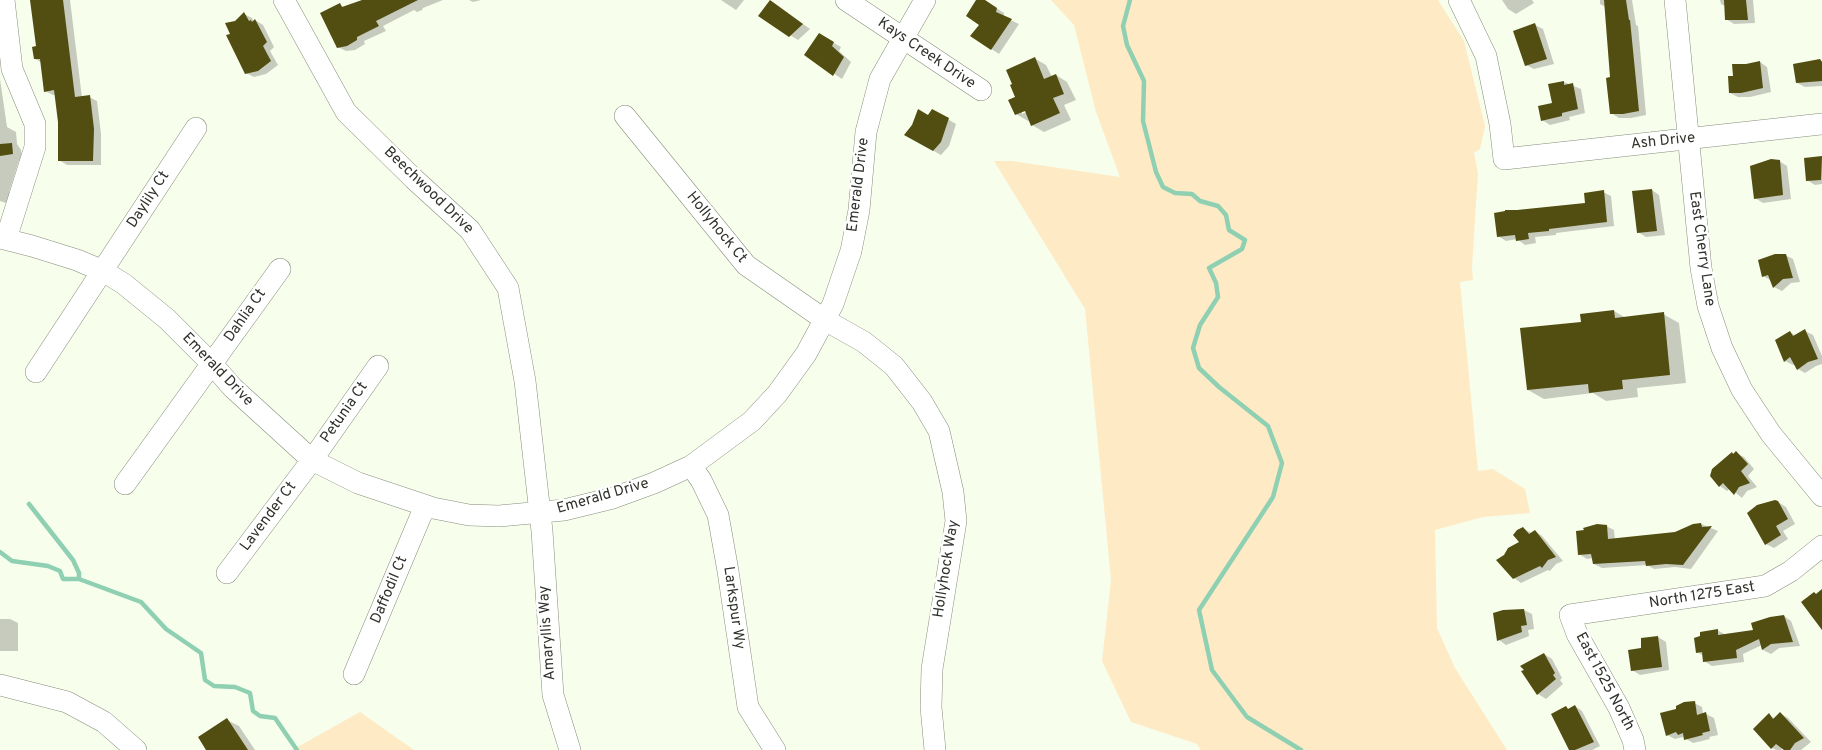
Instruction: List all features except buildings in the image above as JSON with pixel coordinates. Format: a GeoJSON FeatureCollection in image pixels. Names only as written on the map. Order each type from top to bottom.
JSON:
{"type":"FeatureCollection","features":[{"type":"Feature","properties":{"kind":"street"},"geometry":{"type":"LineString","coordinates":[[3,238],[35,147],[35,124],[12,69],[4,0]]}},
{"type":"Feature","properties":{"kind":"street","name":"Beechwood Drive"},"geometry":{"type":"LineString","coordinates":[[284,0],[346,112],[414,179],[470,230],[508,288],[525,380],[540,514]]}},
{"type":"Feature","properties":{"kind":"street","name":"Kays Creek Drive"},"geometry":{"type":"LineString","coordinates":[[846,0],[980,90]]}},
{"type":"Feature","properties":{"kind":"street","name":"Emerald Drive"},"geometry":{"type":"LineString","coordinates":[[3,238],[68,257],[103,271],[124,284],[167,319],[233,388],[312,460],[358,483],[425,506],[469,515],[540,514],[613,498],[654,483],[691,466],[720,446],[752,421],[776,394],[806,354],[826,320],[840,286],[852,243],[859,210],[866,132],[880,79],[925,0]]}},
{"type":"Feature","properties":{"kind":"street","name":"Ash Drive"},"geometry":{"type":"LineString","coordinates":[[1459,0],[1486,56],[1500,124],[1504,159],[1822,124]]}},
{"type":"Feature","properties":{"kind":"street","name":"East Cherry Lane"},"geometry":{"type":"LineString","coordinates":[[1675,0],[1701,268],[1708,306],[1722,348],[1742,390],[1771,434],[1822,496]]}},
{"type":"Feature","properties":{"kind":"street","name":"Hollyhock Ct"},"geometry":{"type":"LineString","coordinates":[[625,116],[746,265],[826,320]]}},
{"type":"Feature","properties":{"kind":"street","name":"Daylily Ct"},"geometry":{"type":"LineString","coordinates":[[36,372],[196,128]]}},
{"type":"Feature","properties":{"kind":"street","name":"Dahlia Ct"},"geometry":{"type":"LineString","coordinates":[[125,484],[280,268]]}},
{"type":"Feature","properties":{"kind":"street","name":"Hollyhock Way"},"geometry":{"type":"LineString","coordinates":[[826,320],[864,342],[894,366],[922,402],[939,431],[948,462],[956,521],[932,669],[931,706],[935,750]]}},
{"type":"Feature","properties":{"kind":"street","name":"Petunia Ct"},"geometry":{"type":"LineString","coordinates":[[312,460],[378,366]]}},
{"type":"Feature","properties":{"kind":"street","name":"Lavender Ct"},"geometry":{"type":"LineString","coordinates":[[227,573],[312,460]]}},
{"type":"Feature","properties":{"kind":"street","name":"Larkspur Wy"},"geometry":{"type":"LineString","coordinates":[[691,466],[701,480],[718,515],[748,707],[775,750]]}},
{"type":"Feature","properties":{"kind":"street","name":"Daffodil Ct"},"geometry":{"type":"LineString","coordinates":[[354,674],[425,506]]}},
{"type":"Feature","properties":{"kind":"street","name":"Amaryllis Way"},"geometry":{"type":"LineString","coordinates":[[540,514],[553,695],[570,750]]}},
{"type":"Feature","properties":{"kind":"street","name":"North 1275 East"},"geometry":{"type":"LineString","coordinates":[[1570,615],[1764,586],[1791,571],[1822,546]]}},
{"type":"Feature","properties":{"kind":"street","name":"East 1525 North"},"geometry":{"type":"LineString","coordinates":[[1570,615],[1577,634],[1619,708],[1633,740],[1635,750]]}},
{"type":"Feature","properties":{"kind":"street"},"geometry":{"type":"LineString","coordinates":[[0,684],[67,702],[104,722],[136,750]]}},
{"type":"Feature","properties":{"kind":"shaded area"},"geometry":{"type":"Polygon","coordinates":[[[1051,0],[1438,0],[1464,41],[1485,126],[1480,149],[1474,153],[1478,173],[1472,267],[1473,280],[1460,282],[1478,471],[1493,469],[1525,489],[1530,513],[1483,517],[1435,530],[1437,628],[1455,668],[1507,750],[1201,750],[1197,744],[1131,722],[1102,661],[1111,580],[1085,309],[994,161],[1012,161],[1120,177],[1096,112],[1074,25],[1051,0]]]}},
{"type":"Feature","properties":{"kind":"shaded area"},"geometry":{"type":"Polygon","coordinates":[[[360,712],[414,750],[292,750],[360,712]]]}},
{"type":"Feature","properties":{"kind":"waterway"},"geometry":{"type":"LineString","coordinates":[[1130,0],[1123,26],[1127,45],[1144,81],[1143,121],[1156,172],[1163,187],[1175,193],[1192,194],[1200,201],[1218,206],[1226,215],[1229,230],[1245,240],[1242,249],[1209,268],[1216,283],[1218,297],[1200,325],[1193,348],[1199,368],[1219,387],[1268,426],[1282,463],[1273,497],[1199,610],[1212,670],[1247,717],[1301,750]]}},
{"type":"Feature","properties":{"kind":"waterway"},"geometry":{"type":"LineString","coordinates":[[29,504],[73,560],[79,573],[79,579]]}},
{"type":"Feature","properties":{"kind":"waterway"},"geometry":{"type":"LineString","coordinates":[[0,552],[12,561],[48,566],[60,571],[63,579],[79,579],[141,602],[166,629],[201,653],[205,680],[214,686],[235,687],[250,693],[253,711],[260,716],[275,718],[297,750]]}}]}
